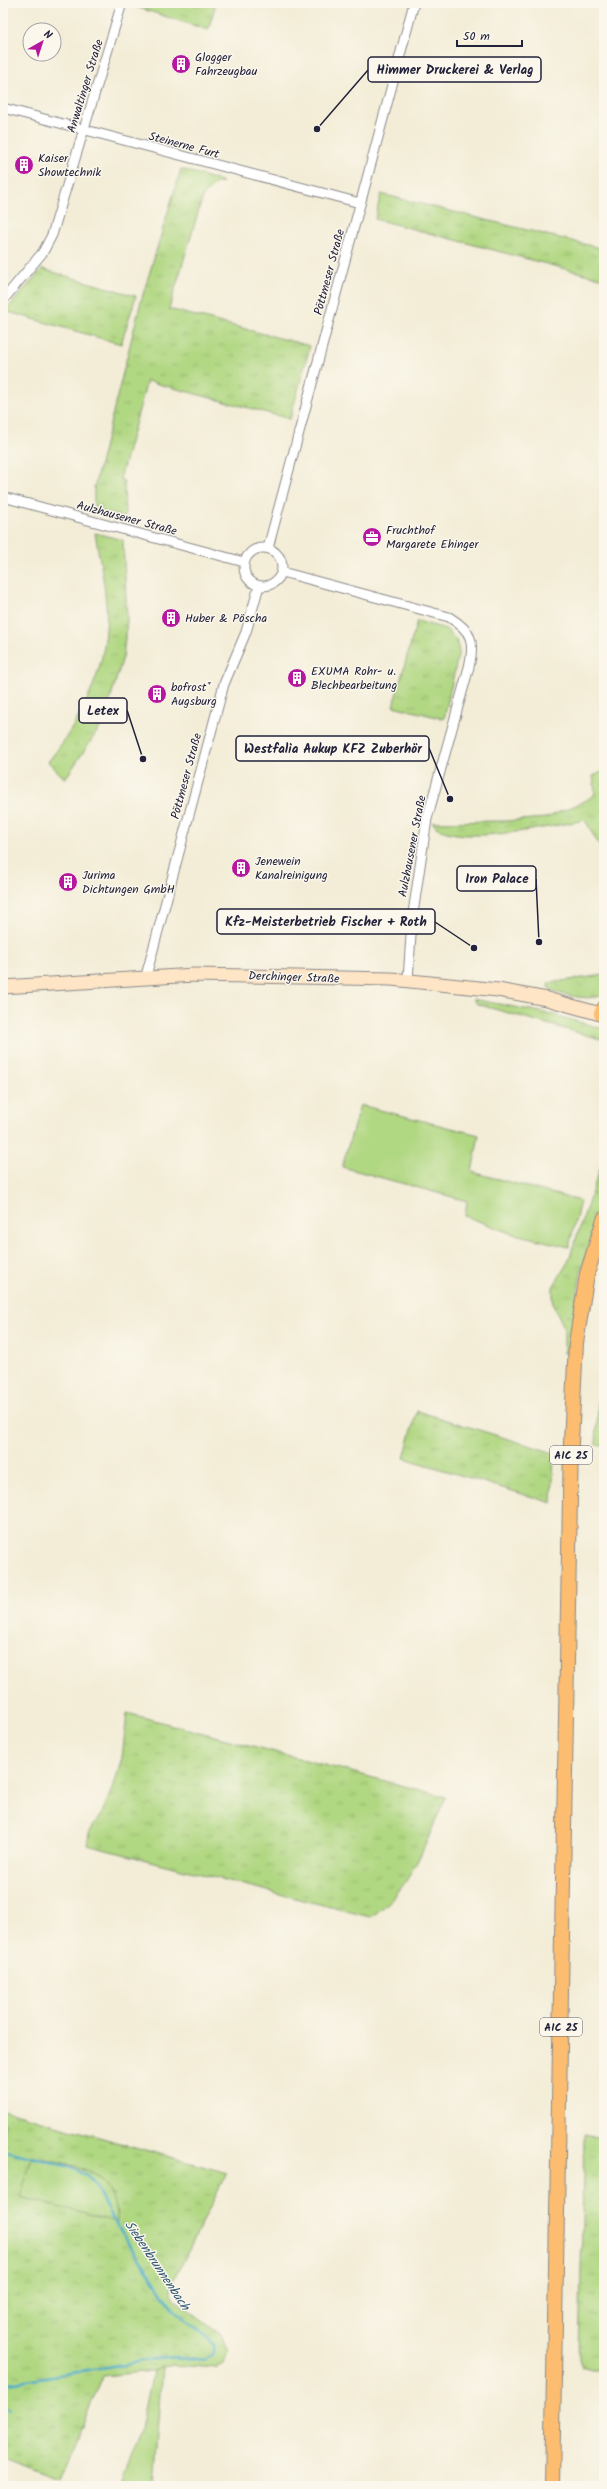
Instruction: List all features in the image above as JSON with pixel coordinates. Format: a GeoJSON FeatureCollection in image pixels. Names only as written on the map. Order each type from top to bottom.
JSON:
{"type":"FeatureCollection","features":[{"type":"Feature","properties":{"kind":"main road","name":"Derchinger Straße"},"geometry":{"type":"LineString","coordinates":[[3,987],[146,976],[214,974],[408,980],[498,990],[603,1012]]}},
{"type":"Feature","properties":{"kind":"main road","name":"AIC 25"},"geometry":{"type":"LineString","coordinates":[[552,2486],[572,1434],[576,1343],[587,1274],[604,1219]]}},
{"type":"Feature","properties":{"kind":"street","name":"Anwaltinger Straße"},"geometry":{"type":"LineString","coordinates":[[3,300],[43,252],[52,235],[122,3]]}},
{"type":"Feature","properties":{"kind":"street","name":"Pöttmeser Straße"},"geometry":{"type":"LineString","coordinates":[[268,548],[414,3]]}},
{"type":"Feature","properties":{"kind":"street","name":"Steinerne Furt"},"geometry":{"type":"LineString","coordinates":[[3,108],[360,203]]}},
{"type":"Feature","properties":{"kind":"street","name":"Aulzhausener Straße"},"geometry":{"type":"LineString","coordinates":[[3,497],[244,562]]}},
{"type":"Feature","properties":{"kind":"street"},"geometry":{"type":"LineString","coordinates":[[268,548],[278,555],[283,566],[282,572],[276,582],[259,586],[246,577],[244,562],[247,556],[256,549],[268,548]]}},
{"type":"Feature","properties":{"kind":"street","name":"Aulzhausener Straße"},"geometry":{"type":"LineString","coordinates":[[282,572],[449,617],[464,628],[472,642],[473,650],[469,667],[427,819],[412,920],[408,980]]}},
{"type":"Feature","properties":{"kind":"street","name":"Pöttmeser Straße"},"geometry":{"type":"LineString","coordinates":[[146,976],[224,684],[246,632],[259,586]]}},
{"type":"Feature","properties":{"kind":"green space"},"geometry":{"type":"Polygon","coordinates":[[[134,3],[216,3],[208,30],[133,6],[134,3]]]}},
{"type":"Feature","properties":{"kind":"green space"},"geometry":{"type":"Polygon","coordinates":[[[181,169],[223,182],[216,183],[203,196],[169,309],[310,346],[290,419],[147,381],[120,479],[124,481],[125,518],[94,509],[94,488],[141,301],[181,169]]]}},
{"type":"Feature","properties":{"kind":"green space"},"geometry":{"type":"Polygon","coordinates":[[[381,194],[604,249],[604,279],[375,219],[381,194]]]}},
{"type":"Feature","properties":{"kind":"green space"},"geometry":{"type":"Polygon","coordinates":[[[42,269],[136,296],[121,344],[5,311],[42,269]]]}},
{"type":"Feature","properties":{"kind":"green space"},"geometry":{"type":"Polygon","coordinates":[[[95,533],[123,540],[127,620],[123,657],[103,723],[65,779],[48,762],[61,745],[83,707],[92,688],[104,646],[106,602],[95,533]]]}},
{"type":"Feature","properties":{"kind":"green space"},"geometry":{"type":"Polygon","coordinates":[[[417,621],[446,629],[456,640],[459,651],[444,719],[393,706],[417,621]]]}},
{"type":"Feature","properties":{"kind":"green space"},"geometry":{"type":"Polygon","coordinates":[[[604,771],[604,854],[585,820],[529,830],[480,835],[458,834],[442,830],[432,822],[507,821],[546,818],[585,801],[594,795],[595,791],[593,776],[604,771]]]}},
{"type":"Feature","properties":{"kind":"green space"},"geometry":{"type":"Polygon","coordinates":[[[604,975],[604,994],[593,998],[567,995],[559,993],[548,987],[549,983],[604,975]]]}},
{"type":"Feature","properties":{"kind":"green space"},"geometry":{"type":"Polygon","coordinates":[[[473,999],[551,1014],[604,1029],[604,1040],[477,1004],[473,999]]]}},
{"type":"Feature","properties":{"kind":"green space"},"geometry":{"type":"Polygon","coordinates":[[[360,1105],[479,1135],[472,1172],[580,1201],[569,1247],[510,1233],[465,1216],[467,1201],[342,1167],[360,1105]]]}},
{"type":"Feature","properties":{"kind":"green space"},"geometry":{"type":"Polygon","coordinates":[[[604,1157],[604,1195],[581,1271],[569,1352],[564,1353],[564,1327],[553,1304],[553,1287],[568,1262],[604,1157]]]}},
{"type":"Feature","properties":{"kind":"green space"},"geometry":{"type":"Polygon","coordinates":[[[603,1381],[604,1446],[596,1445],[599,1385],[603,1381]]]}},
{"type":"Feature","properties":{"kind":"green space"},"geometry":{"type":"Polygon","coordinates":[[[417,1411],[554,1453],[552,1503],[404,1458],[417,1411]]]}},
{"type":"Feature","properties":{"kind":"green space"},"geometry":{"type":"Polygon","coordinates":[[[127,1713],[446,1797],[424,1847],[407,1879],[384,1907],[370,1917],[87,1845],[89,1833],[102,1813],[115,1782],[122,1758],[127,1713]]]}},
{"type":"Feature","properties":{"kind":"green space"},"geometry":{"type":"Polygon","coordinates":[[[3,2110],[227,2173],[172,2284],[172,2293],[176,2300],[221,2334],[228,2352],[224,2364],[217,2368],[173,2365],[153,2371],[103,2376],[59,2480],[3,2459],[3,2110]],[[32,2157],[117,2214],[108,2189],[99,2177],[91,2172],[71,2165],[32,2157]]]}},
{"type":"Feature","properties":{"kind":"green space"},"geometry":{"type":"Polygon","coordinates":[[[584,2134],[604,2139],[604,2370],[590,2370],[582,2367],[579,2359],[584,2134]]]}},
{"type":"Feature","properties":{"kind":"green space"},"geometry":{"type":"Polygon","coordinates":[[[32,2157],[81,2168],[99,2177],[107,2186],[111,2196],[115,2207],[117,2222],[20,2197],[32,2157]]]}},
{"type":"Feature","properties":{"kind":"green space"},"geometry":{"type":"Polygon","coordinates":[[[162,2367],[153,2486],[119,2486],[140,2434],[153,2371],[162,2367]]]}},
{"type":"Feature","properties":{"kind":"waterway","name":"Siebenbrunnenbach"},"geometry":{"type":"LineString","coordinates":[[3,2150],[74,2168],[87,2175],[95,2185],[110,2215],[172,2307],[207,2336],[213,2345],[212,2356],[205,2360],[177,2357],[155,2359],[3,2384]]}},
{"type":"Feature","properties":{"kind":"waterway","name":"Siebenbrunnenbach"},"geometry":{"type":"LineString","coordinates":[[3,2406],[10,2410]]}},
{"type":"Feature","properties":{"kind":"place","name":"Glogger Fahrzeugbau"},"geometry":{"type":"Point","coordinates":[181,64]}},
{"type":"Feature","properties":{"kind":"place","name":"Himmer Druckerei & Verlag"},"geometry":{"type":"Point","coordinates":[317,129]}},
{"type":"Feature","properties":{"kind":"place","name":"Kaiser Showtechnik"},"geometry":{"type":"Point","coordinates":[24,165]}},
{"type":"Feature","properties":{"kind":"place","name":"Fruchthof Margarete Ehinger"},"geometry":{"type":"Point","coordinates":[372,537]}},
{"type":"Feature","properties":{"kind":"place","name":"Huber & Pöscha"},"geometry":{"type":"Point","coordinates":[171,618]}},
{"type":"Feature","properties":{"kind":"place","name":"EXUMA Rohr- u. Blechbearbeitung"},"geometry":{"type":"Point","coordinates":[297,678]}},
{"type":"Feature","properties":{"kind":"place","name":"bofrost* Augsburg"},"geometry":{"type":"Point","coordinates":[157,694]}},
{"type":"Feature","properties":{"kind":"place","name":"Letex"},"geometry":{"type":"Point","coordinates":[143,759]}},
{"type":"Feature","properties":{"kind":"place","name":"Westfalia Aukup KFZ Zuberhör"},"geometry":{"type":"Point","coordinates":[450,799]}},
{"type":"Feature","properties":{"kind":"place","name":"Jenewein Kanalreinigung"},"geometry":{"type":"Point","coordinates":[241,868]}},
{"type":"Feature","properties":{"kind":"place","name":"Jurima Dichtungen GmbH"},"geometry":{"type":"Point","coordinates":[68,882]}},
{"type":"Feature","properties":{"kind":"place","name":"Iron Palace"},"geometry":{"type":"Point","coordinates":[539,942]}},
{"type":"Feature","properties":{"kind":"place","name":"Kfz-Meisterbetrieb Fischer + Roth"},"geometry":{"type":"Point","coordinates":[474,948]}}]}
